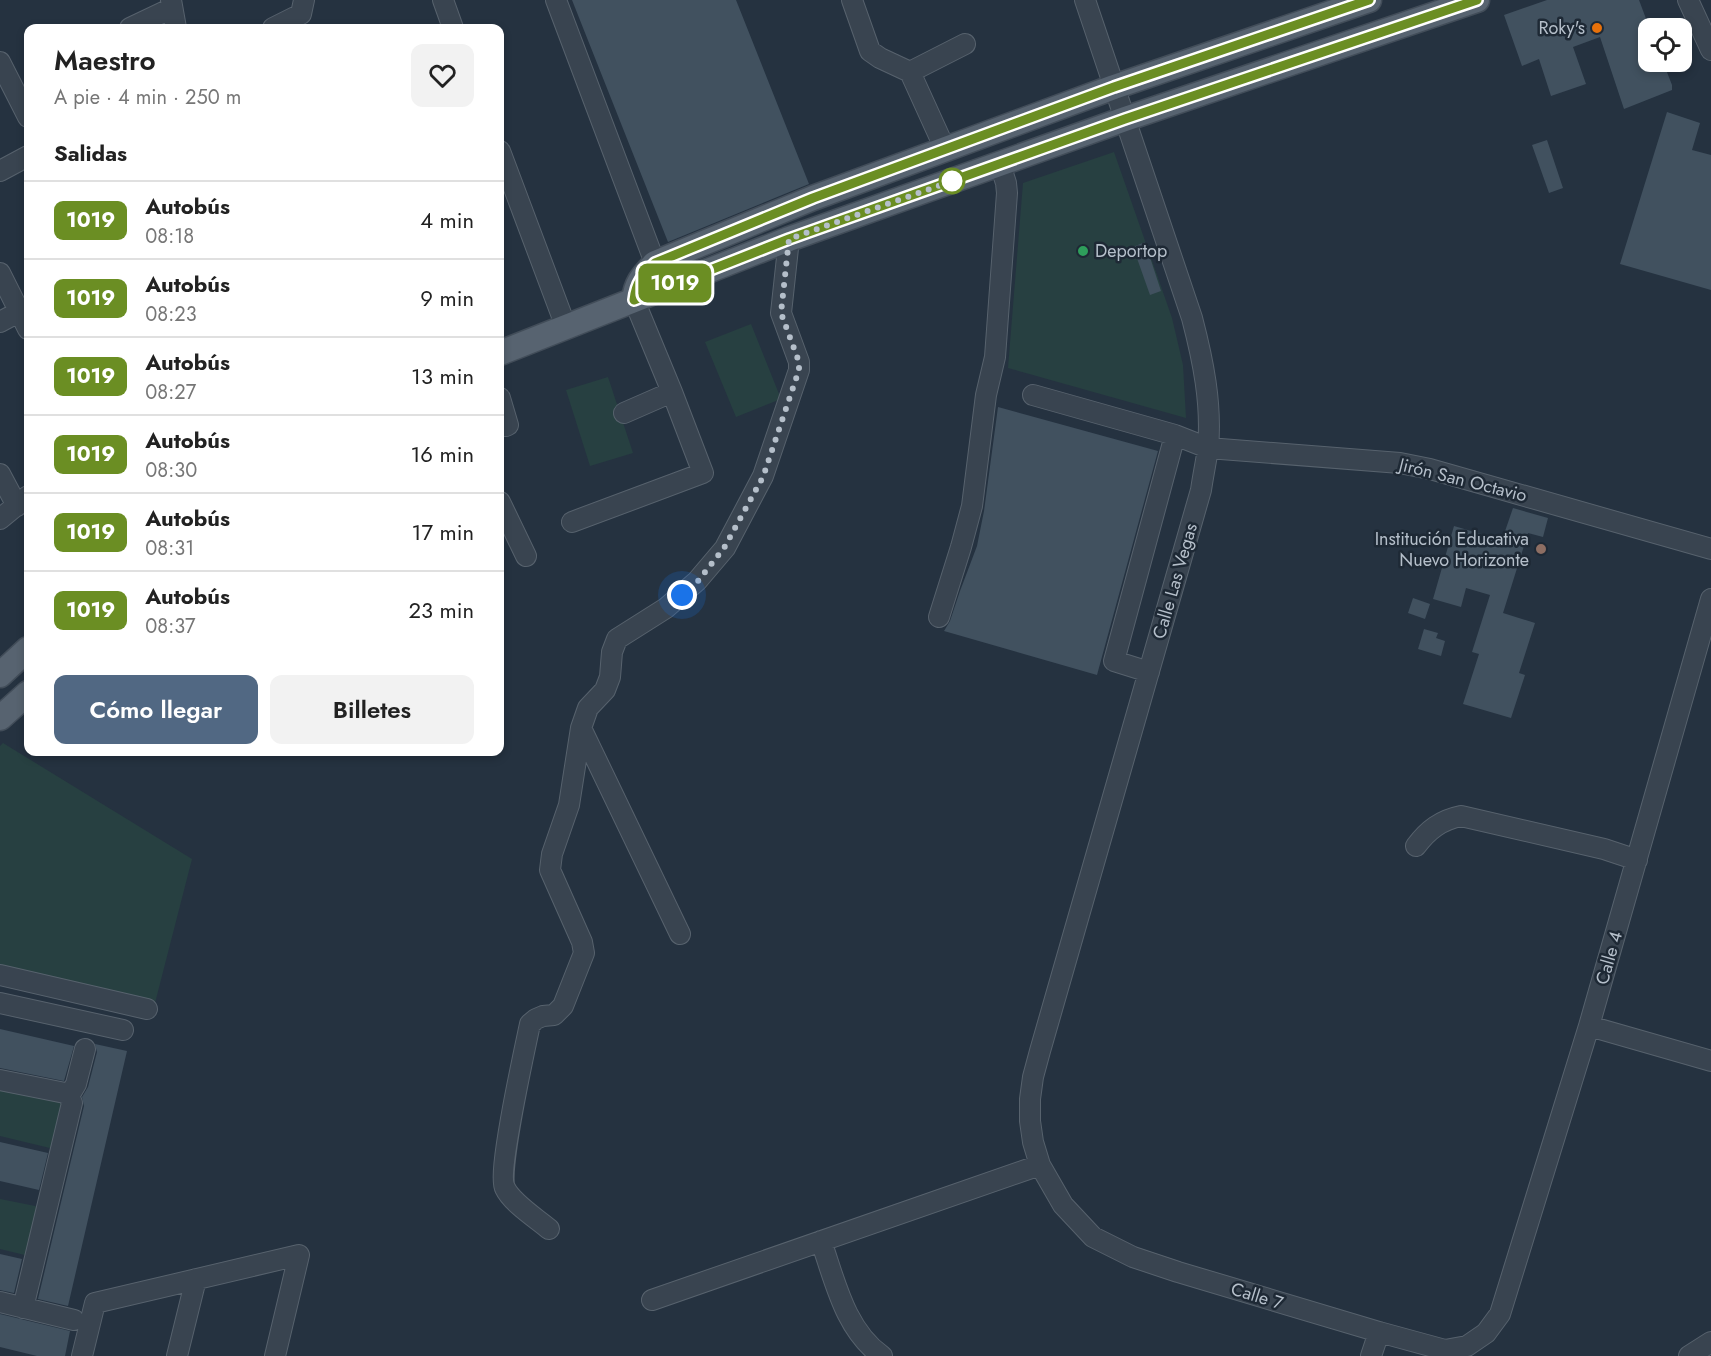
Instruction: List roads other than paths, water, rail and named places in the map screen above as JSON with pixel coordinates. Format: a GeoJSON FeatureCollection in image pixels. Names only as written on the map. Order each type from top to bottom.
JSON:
{"type":"FeatureCollection","features":[{"type":"Feature","properties":{"kind":"main road"},"geometry":{"type":"LineString","coordinates":[[634,300],[635,288],[655,263],[813,198],[1114,87],[1369,0]]}},
{"type":"Feature","properties":{"kind":"main road"},"geometry":{"type":"LineString","coordinates":[[504,352],[789,239],[1125,119],[1477,0]]}},
{"type":"Feature","properties":{"kind":"main road"},"geometry":{"type":"LineString","coordinates":[[0,675],[24,653]]}},
{"type":"Feature","properties":{"kind":"main road"},"geometry":{"type":"LineString","coordinates":[[0,718],[24,697]]}},
{"type":"Feature","properties":{"kind":"street"},"geometry":{"type":"LineString","coordinates":[[443,0],[452,24]]}},
{"type":"Feature","properties":{"kind":"street"},"geometry":{"type":"LineString","coordinates":[[556,0],[655,263]]}},
{"type":"Feature","properties":{"kind":"street"},"geometry":{"type":"LineString","coordinates":[[852,0],[870,51],[910,72],[945,150]]}},
{"type":"Feature","properties":{"kind":"street","name":"Calle Las Vegas"},"geometry":{"type":"LineString","coordinates":[[1040,1165],[1030,1121],[1033,1077],[1201,489],[1208,448],[1208,398],[1198,343],[1176,269],[1085,0]]}},
{"type":"Feature","properties":{"kind":"street"},"geometry":{"type":"LineString","coordinates":[[1688,0],[1711,50]]}},
{"type":"Feature","properties":{"kind":"street"},"geometry":{"type":"LineString","coordinates":[[137,24],[172,4],[175,24]]}},
{"type":"Feature","properties":{"kind":"street"},"geometry":{"type":"LineString","coordinates":[[280,24],[301,11]]}},
{"type":"Feature","properties":{"kind":"street"},"geometry":{"type":"LineString","coordinates":[[910,72],[965,44]]}},
{"type":"Feature","properties":{"kind":"street"},"geometry":{"type":"LineString","coordinates":[[0,62],[21,85]]}},
{"type":"Feature","properties":{"kind":"street"},"geometry":{"type":"LineString","coordinates":[[0,171],[24,158]]}},
{"type":"Feature","properties":{"kind":"street"},"geometry":{"type":"LineString","coordinates":[[504,162],[566,327]]}},
{"type":"Feature","properties":{"kind":"street"},"geometry":{"type":"LineString","coordinates":[[939,617],[972,506],[986,395],[995,357],[1006,193],[1006,183],[1000,164]]}},
{"type":"Feature","properties":{"kind":"street"},"geometry":{"type":"LineString","coordinates":[[549,1229],[509,1196],[502,1183],[513,1108],[530,1024],[543,1016],[554,1015],[563,1006],[584,953],[582,942],[550,870],[552,854],[569,805],[581,728],[588,708],[605,690],[610,677],[612,652],[617,639],[666,608],[698,581],[724,548],[763,477],[799,370],[799,362],[781,313],[789,239]]}},
{"type":"Feature","properties":{"kind":"street"},"geometry":{"type":"LineString","coordinates":[[0,273],[24,309],[0,322]]}},
{"type":"Feature","properties":{"kind":"street"},"geometry":{"type":"LineString","coordinates":[[572,522],[703,473],[634,300]]}},
{"type":"Feature","properties":{"kind":"street"},"geometry":{"type":"LineString","coordinates":[[624,413],[672,392]]}},
{"type":"Feature","properties":{"kind":"street","name":"Jirón San Octavio"},"geometry":{"type":"LineString","coordinates":[[1033,395],[1175,435],[1208,448],[1400,463],[1430,469],[1711,549]]}},
{"type":"Feature","properties":{"kind":"street"},"geometry":{"type":"LineString","coordinates":[[504,414],[508,425],[506,426]]}},
{"type":"Feature","properties":{"kind":"street"},"geometry":{"type":"LineString","coordinates":[[1149,672],[1114,661],[1175,435]]}},
{"type":"Feature","properties":{"kind":"street"},"geometry":{"type":"LineString","coordinates":[[0,474],[23,501],[0,519]]}},
{"type":"Feature","properties":{"kind":"street"},"geometry":{"type":"LineString","coordinates":[[504,510],[526,556]]}},
{"type":"Feature","properties":{"kind":"street","name":"Calle 4"},"geometry":{"type":"LineString","coordinates":[[1500,1314],[1589,1026],[1711,599]]}},
{"type":"Feature","properties":{"kind":"street"},"geometry":{"type":"LineString","coordinates":[[581,728],[680,934]]}},
{"type":"Feature","properties":{"kind":"street"},"geometry":{"type":"LineString","coordinates":[[1416,846],[1424,834],[1434,826],[1461,816],[1604,849],[1637,860]]}},
{"type":"Feature","properties":{"kind":"street"},"geometry":{"type":"LineString","coordinates":[[0,975],[147,1009]]}},
{"type":"Feature","properties":{"kind":"street"},"geometry":{"type":"LineString","coordinates":[[0,1003],[123,1030]]}},
{"type":"Feature","properties":{"kind":"street"},"geometry":{"type":"LineString","coordinates":[[1589,1026],[1711,1061]]}},
{"type":"Feature","properties":{"kind":"street"},"geometry":{"type":"LineString","coordinates":[[69,1096],[76,1084],[85,1049]]}},
{"type":"Feature","properties":{"kind":"street"},"geometry":{"type":"LineString","coordinates":[[0,1080],[65,1094],[69,1096],[72,1103],[23,1308]]}},
{"type":"Feature","properties":{"kind":"street"},"geometry":{"type":"LineString","coordinates":[[652,1300],[1040,1165]]}},
{"type":"Feature","properties":{"kind":"street","name":"Calle 7"},"geometry":{"type":"LineString","coordinates":[[1040,1165],[1063,1205],[1093,1237],[1133,1257],[1178,1272],[1445,1350],[1467,1346],[1486,1334],[1500,1314]]}},
{"type":"Feature","properties":{"kind":"street"},"geometry":{"type":"LineString","coordinates":[[821,1241],[849,1317],[859,1334],[882,1356]]}},
{"type":"Feature","properties":{"kind":"street"},"geometry":{"type":"LineString","coordinates":[[82,1356],[95,1303],[299,1255],[275,1356]]}},
{"type":"Feature","properties":{"kind":"street"},"geometry":{"type":"LineString","coordinates":[[177,1356],[196,1279]]}},
{"type":"Feature","properties":{"kind":"street"},"geometry":{"type":"LineString","coordinates":[[0,1302],[74,1320]]}},
{"type":"Feature","properties":{"kind":"street"},"geometry":{"type":"LineString","coordinates":[[1371,1356],[1378,1332]]}},
{"type":"Feature","properties":{"kind":"street"},"geometry":{"type":"LineString","coordinates":[[1689,1356],[1711,1342]]}},
{"type":"Feature","properties":{"kind":"place","name":"Roky's"},"geometry":{"type":"Point","coordinates":[1597,28]}},
{"type":"Feature","properties":{"kind":"place","name":"Deportop"},"geometry":{"type":"Point","coordinates":[1083,251]}},
{"type":"Feature","properties":{"kind":"place","name":"Institución Educativa Nuevo Horizonte"},"geometry":{"type":"Point","coordinates":[1541,549]}}]}
